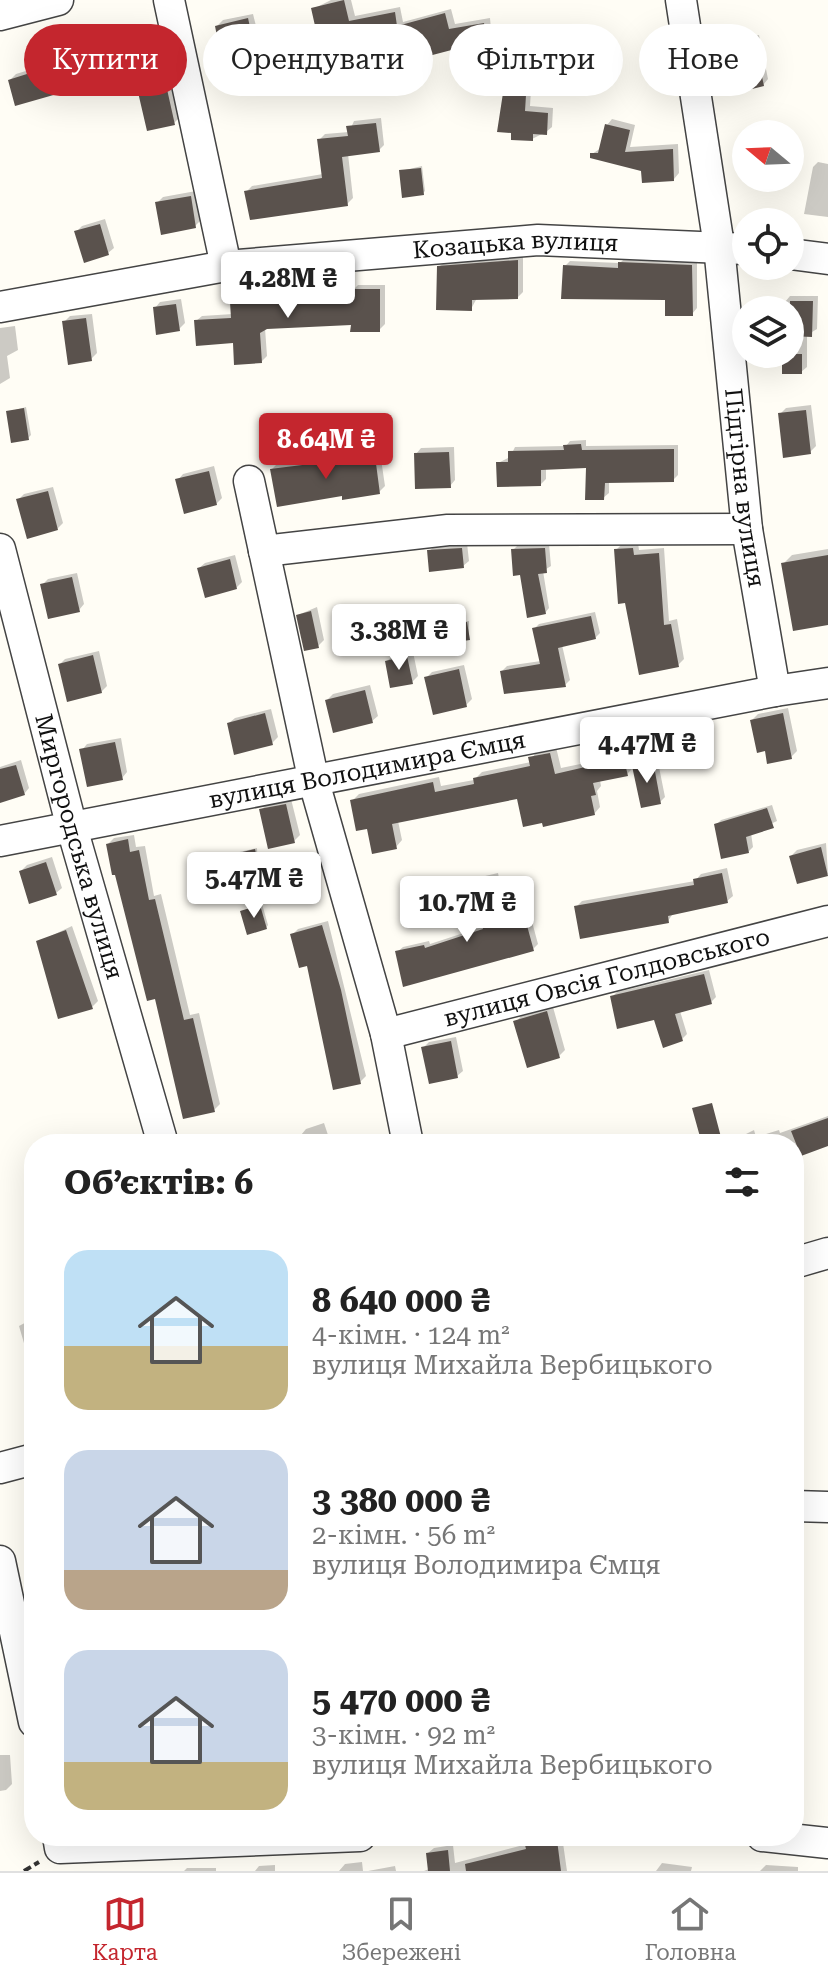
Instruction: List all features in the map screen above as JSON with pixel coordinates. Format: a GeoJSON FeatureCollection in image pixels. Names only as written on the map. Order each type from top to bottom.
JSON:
{"type":"FeatureCollection","features":[{"type":"Feature","properties":{"kind":"street"},"geometry":{"type":"LineString","coordinates":[[0,15],[58,0]]}},
{"type":"Feature","properties":{"kind":"street"},"geometry":{"type":"LineString","coordinates":[[169,0],[226,266]]}},
{"type":"Feature","properties":{"kind":"street","name":"Підгірна вулиця"},"geometry":{"type":"LineString","coordinates":[[681,0],[732,248]]}},
{"type":"Feature","properties":{"kind":"street","name":"Козацька вулиця"},"geometry":{"type":"LineString","coordinates":[[0,307],[226,266],[538,240],[732,248]]}},
{"type":"Feature","properties":{"kind":"street"},"geometry":{"type":"LineString","coordinates":[[804,256],[828,259]]}},
{"type":"Feature","properties":{"kind":"street","name":"Підгірна вулиця"},"geometry":{"type":"LineString","coordinates":[[734,280],[747,529],[775,691]]}},
{"type":"Feature","properties":{"kind":"street"},"geometry":{"type":"LineString","coordinates":[[249,481],[314,782],[386,1034],[406,1134]]}},
{"type":"Feature","properties":{"kind":"street"},"geometry":{"type":"LineString","coordinates":[[264,551],[448,530],[747,529]]}},
{"type":"Feature","properties":{"kind":"street","name":"Миргородська вулиця"},"geometry":{"type":"LineString","coordinates":[[0,549],[72,828],[160,1134]]}},
{"type":"Feature","properties":{"kind":"street","name":"вулиця Володимира Ємця"},"geometry":{"type":"LineString","coordinates":[[0,841],[828,683]]}},
{"type":"Feature","properties":{"kind":"street","name":"вулиця Овсія Голдовського"},"geometry":{"type":"LineString","coordinates":[[386,1034],[828,921]]}},
{"type":"Feature","properties":{"kind":"street"},"geometry":{"type":"LineString","coordinates":[[804,1260],[828,1253]]}},
{"type":"Feature","properties":{"kind":"street"},"geometry":{"type":"LineString","coordinates":[[0,1468],[24,1462]]}},
{"type":"Feature","properties":{"kind":"street"},"geometry":{"type":"LineString","coordinates":[[804,1506],[828,1507]]}},
{"type":"Feature","properties":{"kind":"street"},"geometry":{"type":"LineString","coordinates":[[0,1561],[24,1675]]}},
{"type":"Feature","properties":{"kind":"street"},"geometry":{"type":"LineString","coordinates":[[804,1840],[828,1843]]}},
{"type":"Feature","properties":{"kind":"building"},"geometry":{"type":"Polygon","coordinates":[[[344,0],[349,21],[395,12],[397,24],[315,24],[311,8],[344,0]]]}},
{"type":"Feature","properties":{"kind":"building"},"geometry":{"type":"Polygon","coordinates":[[[445,13],[449,51],[433,55],[433,24],[404,24],[445,13]]]}},
{"type":"Feature","properties":{"kind":"building"},"geometry":{"type":"Polygon","coordinates":[[[248,18],[249,24],[223,24],[248,18]]]}},
{"type":"Feature","properties":{"kind":"building"},"geometry":{"type":"Polygon","coordinates":[[[24,75],[24,96],[50,96],[15,106],[8,80],[24,75]]]}},
{"type":"Feature","properties":{"kind":"building"},"geometry":{"type":"Polygon","coordinates":[[[139,96],[169,96],[175,125],[147,131],[139,96]]]}},
{"type":"Feature","properties":{"kind":"building"},"geometry":{"type":"Polygon","coordinates":[[[503,96],[526,96],[525,111],[548,113],[547,135],[533,134],[533,141],[511,140],[511,133],[497,132],[503,96]]]}},
{"type":"Feature","properties":{"kind":"building"},"geometry":{"type":"Polygon","coordinates":[[[376,123],[380,152],[342,157],[348,206],[250,220],[244,191],[322,178],[317,139],[348,136],[346,126],[376,123]]]}},
{"type":"Feature","properties":{"kind":"building"},"geometry":{"type":"Polygon","coordinates":[[[605,124],[630,130],[625,152],[673,149],[674,181],[642,183],[641,171],[590,158],[590,153],[598,153],[605,124]]]}},
{"type":"Feature","properties":{"kind":"building"},"geometry":{"type":"Polygon","coordinates":[[[421,168],[424,195],[402,198],[399,170],[421,168]]]}},
{"type":"Feature","properties":{"kind":"building"},"geometry":{"type":"Polygon","coordinates":[[[191,196],[196,228],[161,235],[155,202],[191,196]]]}},
{"type":"Feature","properties":{"kind":"building"},"geometry":{"type":"Polygon","coordinates":[[[100,224],[109,255],[84,263],[74,231],[100,224]]]}},
{"type":"Feature","properties":{"kind":"building"},"geometry":{"type":"Polygon","coordinates":[[[518,260],[518,299],[472,300],[472,311],[436,310],[437,266],[518,260]]]}},
{"type":"Feature","properties":{"kind":"building"},"geometry":{"type":"Polygon","coordinates":[[[618,262],[692,265],[693,316],[665,316],[665,300],[561,299],[563,265],[618,268],[618,262]]]}},
{"type":"Feature","properties":{"kind":"building"},"geometry":{"type":"Polygon","coordinates":[[[351,289],[380,289],[380,332],[350,332],[351,325],[267,329],[260,333],[262,363],[234,365],[233,343],[196,346],[194,320],[231,318],[230,302],[351,295],[351,289]]]}},
{"type":"Feature","properties":{"kind":"building"},"geometry":{"type":"Polygon","coordinates":[[[804,301],[813,301],[812,337],[804,337],[804,301]]]}},
{"type":"Feature","properties":{"kind":"building"},"geometry":{"type":"Polygon","coordinates":[[[176,304],[180,331],[156,335],[153,307],[176,304]]]}},
{"type":"Feature","properties":{"kind":"building"},"geometry":{"type":"Polygon","coordinates":[[[86,318],[92,361],[68,365],[62,321],[86,318]]]}},
{"type":"Feature","properties":{"kind":"building"},"geometry":{"type":"Polygon","coordinates":[[[782,368],[802,368],[802,374],[782,374],[782,368]]]}},
{"type":"Feature","properties":{"kind":"building"},"geometry":{"type":"Polygon","coordinates":[[[24,408],[29,440],[11,443],[6,411],[24,408]]]}},
{"type":"Feature","properties":{"kind":"building"},"geometry":{"type":"Polygon","coordinates":[[[806,410],[811,454],[783,458],[778,413],[806,410]]]}},
{"type":"Feature","properties":{"kind":"building"},"geometry":{"type":"Polygon","coordinates":[[[581,444],[582,450],[674,449],[674,482],[605,483],[604,500],[585,500],[586,468],[541,470],[541,486],[497,487],[496,462],[508,462],[508,451],[564,450],[563,445],[581,444]]]}},
{"type":"Feature","properties":{"kind":"building"},"geometry":{"type":"Polygon","coordinates":[[[449,452],[451,488],[415,489],[414,453],[449,452]]]}},
{"type":"Feature","properties":{"kind":"building"},"geometry":{"type":"Polygon","coordinates":[[[375,456],[380,494],[342,500],[342,496],[277,507],[270,469],[375,456]]]}},
{"type":"Feature","properties":{"kind":"building"},"geometry":{"type":"Polygon","coordinates":[[[209,471],[217,505],[184,514],[175,479],[209,471]]]}},
{"type":"Feature","properties":{"kind":"building"},"geometry":{"type":"Polygon","coordinates":[[[48,491],[58,530],[27,539],[16,499],[48,491]]]}},
{"type":"Feature","properties":{"kind":"building"},"geometry":{"type":"Polygon","coordinates":[[[462,548],[464,568],[429,572],[427,550],[462,548]]]}},
{"type":"Feature","properties":{"kind":"building"},"geometry":{"type":"Polygon","coordinates":[[[545,548],[547,573],[538,574],[546,614],[527,618],[520,575],[513,576],[511,549],[545,548]]]}},
{"type":"Feature","properties":{"kind":"building"},"geometry":{"type":"Polygon","coordinates":[[[633,548],[634,555],[659,553],[664,625],[671,624],[679,667],[639,675],[625,603],[618,604],[614,549],[633,548]]]}},
{"type":"Feature","properties":{"kind":"building"},"geometry":{"type":"Polygon","coordinates":[[[828,555],[828,625],[793,631],[781,563],[828,555]]]}},
{"type":"Feature","properties":{"kind":"building"},"geometry":{"type":"Polygon","coordinates":[[[230,559],[237,589],[205,598],[197,568],[230,559]]]}},
{"type":"Feature","properties":{"kind":"building"},"geometry":{"type":"Polygon","coordinates":[[[72,577],[80,612],[48,619],[40,584],[72,577]]]}},
{"type":"Feature","properties":{"kind":"building"},"geometry":{"type":"Polygon","coordinates":[[[311,611],[319,648],[304,651],[296,615],[311,611]]]}},
{"type":"Feature","properties":{"kind":"building"},"geometry":{"type":"Polygon","coordinates":[[[591,616],[596,639],[558,648],[566,687],[504,694],[500,671],[540,664],[532,628],[591,616]]]}},
{"type":"Feature","properties":{"kind":"building"},"geometry":{"type":"Polygon","coordinates":[[[467,622],[470,640],[449,643],[446,626],[467,622]]]}},
{"type":"Feature","properties":{"kind":"building"},"geometry":{"type":"Polygon","coordinates":[[[93,655],[102,693],[67,702],[58,664],[93,655]]]}},
{"type":"Feature","properties":{"kind":"building"},"geometry":{"type":"Polygon","coordinates":[[[407,656],[413,684],[390,688],[385,661],[407,656]]]}},
{"type":"Feature","properties":{"kind":"building"},"geometry":{"type":"Polygon","coordinates":[[[459,669],[467,707],[433,715],[424,677],[459,669]]]}},
{"type":"Feature","properties":{"kind":"building"},"geometry":{"type":"Polygon","coordinates":[[[365,690],[373,723],[333,733],[325,700],[365,690]]]}},
{"type":"Feature","properties":{"kind":"building"},"geometry":{"type":"Polygon","coordinates":[[[265,713],[273,745],[234,755],[227,723],[265,713]]]}},
{"type":"Feature","properties":{"kind":"building"},"geometry":{"type":"Polygon","coordinates":[[[783,713],[792,759],[767,764],[765,751],[757,753],[750,720],[783,713]]]}},
{"type":"Feature","properties":{"kind":"building"},"geometry":{"type":"Polygon","coordinates":[[[687,728],[694,761],[657,769],[651,737],[687,728]]]}},
{"type":"Feature","properties":{"kind":"building"},"geometry":{"type":"Polygon","coordinates":[[[115,742],[123,780],[87,787],[79,749],[115,742]]]}},
{"type":"Feature","properties":{"kind":"building"},"geometry":{"type":"Polygon","coordinates":[[[609,742],[609,745],[620,743],[628,776],[593,783],[596,795],[591,796],[595,815],[543,827],[542,823],[523,827],[517,799],[392,824],[397,849],[372,854],[367,829],[356,831],[350,800],[433,782],[435,792],[474,784],[473,778],[530,766],[528,757],[550,753],[555,774],[594,765],[590,745],[609,742]]]}},
{"type":"Feature","properties":{"kind":"building"},"geometry":{"type":"Polygon","coordinates":[[[653,761],[661,804],[641,808],[632,766],[653,761]]]}},
{"type":"Feature","properties":{"kind":"building"},"geometry":{"type":"Polygon","coordinates":[[[16,765],[25,795],[0,803],[0,769],[16,765]]]}},
{"type":"Feature","properties":{"kind":"building"},"geometry":{"type":"Polygon","coordinates":[[[286,804],[295,843],[268,849],[259,809],[286,804]]]}},
{"type":"Feature","properties":{"kind":"building"},"geometry":{"type":"Polygon","coordinates":[[[767,808],[774,828],[746,837],[749,853],[721,859],[714,824],[767,808]]]}},
{"type":"Feature","properties":{"kind":"building"},"geometry":{"type":"Polygon","coordinates":[[[128,839],[130,852],[139,850],[149,900],[155,899],[184,1020],[193,1018],[215,1112],[183,1119],[155,999],[147,1001],[115,875],[112,875],[106,844],[128,839]]]}},
{"type":"Feature","properties":{"kind":"building"},"geometry":{"type":"Polygon","coordinates":[[[821,847],[828,876],[797,884],[789,856],[821,847]]]}},
{"type":"Feature","properties":{"kind":"building"},"geometry":{"type":"Polygon","coordinates":[[[255,849],[259,868],[234,873],[230,855],[255,849]]]}},
{"type":"Feature","properties":{"kind":"building"},"geometry":{"type":"Polygon","coordinates":[[[46,862],[57,895],[29,904],[19,871],[46,862]]]}},
{"type":"Feature","properties":{"kind":"building"},"geometry":{"type":"Polygon","coordinates":[[[722,873],[728,903],[668,916],[669,923],[580,939],[574,906],[694,885],[693,879],[722,873]]]}},
{"type":"Feature","properties":{"kind":"building"},"geometry":{"type":"Polygon","coordinates":[[[493,877],[503,928],[526,922],[534,951],[403,987],[395,951],[424,945],[425,948],[483,929],[473,881],[493,877]]]}},
{"type":"Feature","properties":{"kind":"building"},"geometry":{"type":"Polygon","coordinates":[[[260,905],[267,929],[247,935],[240,911],[260,905]]]}},
{"type":"Feature","properties":{"kind":"building"},"geometry":{"type":"Polygon","coordinates":[[[322,925],[341,990],[361,1084],[333,1090],[307,966],[299,968],[290,934],[322,925]]]}},
{"type":"Feature","properties":{"kind":"building"},"geometry":{"type":"Polygon","coordinates":[[[66,930],[93,1009],[58,1019],[36,941],[66,930]]]}},
{"type":"Feature","properties":{"kind":"building"},"geometry":{"type":"Polygon","coordinates":[[[704,974],[712,1004],[675,1014],[683,1041],[663,1048],[654,1020],[617,1029],[610,996],[704,974]]]}},
{"type":"Feature","properties":{"kind":"building"},"geometry":{"type":"Polygon","coordinates":[[[547,1011],[560,1058],[527,1068],[513,1021],[547,1011]]]}},
{"type":"Feature","properties":{"kind":"building"},"geometry":{"type":"Polygon","coordinates":[[[451,1041],[458,1078],[429,1084],[421,1047],[451,1041]]]}},
{"type":"Feature","properties":{"kind":"building"},"geometry":{"type":"Polygon","coordinates":[[[712,1103],[720,1134],[699,1134],[692,1108],[712,1103]]]}},
{"type":"Feature","properties":{"kind":"building"},"geometry":{"type":"Polygon","coordinates":[[[828,1118],[828,1146],[804,1155],[804,1134],[792,1134],[791,1131],[828,1118]]]}},
{"type":"Feature","properties":{"kind":"building"},"geometry":{"type":"Polygon","coordinates":[[[525,1846],[558,1846],[561,1871],[466,1871],[465,1864],[526,1849],[525,1846]]]}},
{"type":"Feature","properties":{"kind":"building"},"geometry":{"type":"Polygon","coordinates":[[[448,1850],[450,1871],[428,1871],[426,1853],[448,1850]]]}}]}
